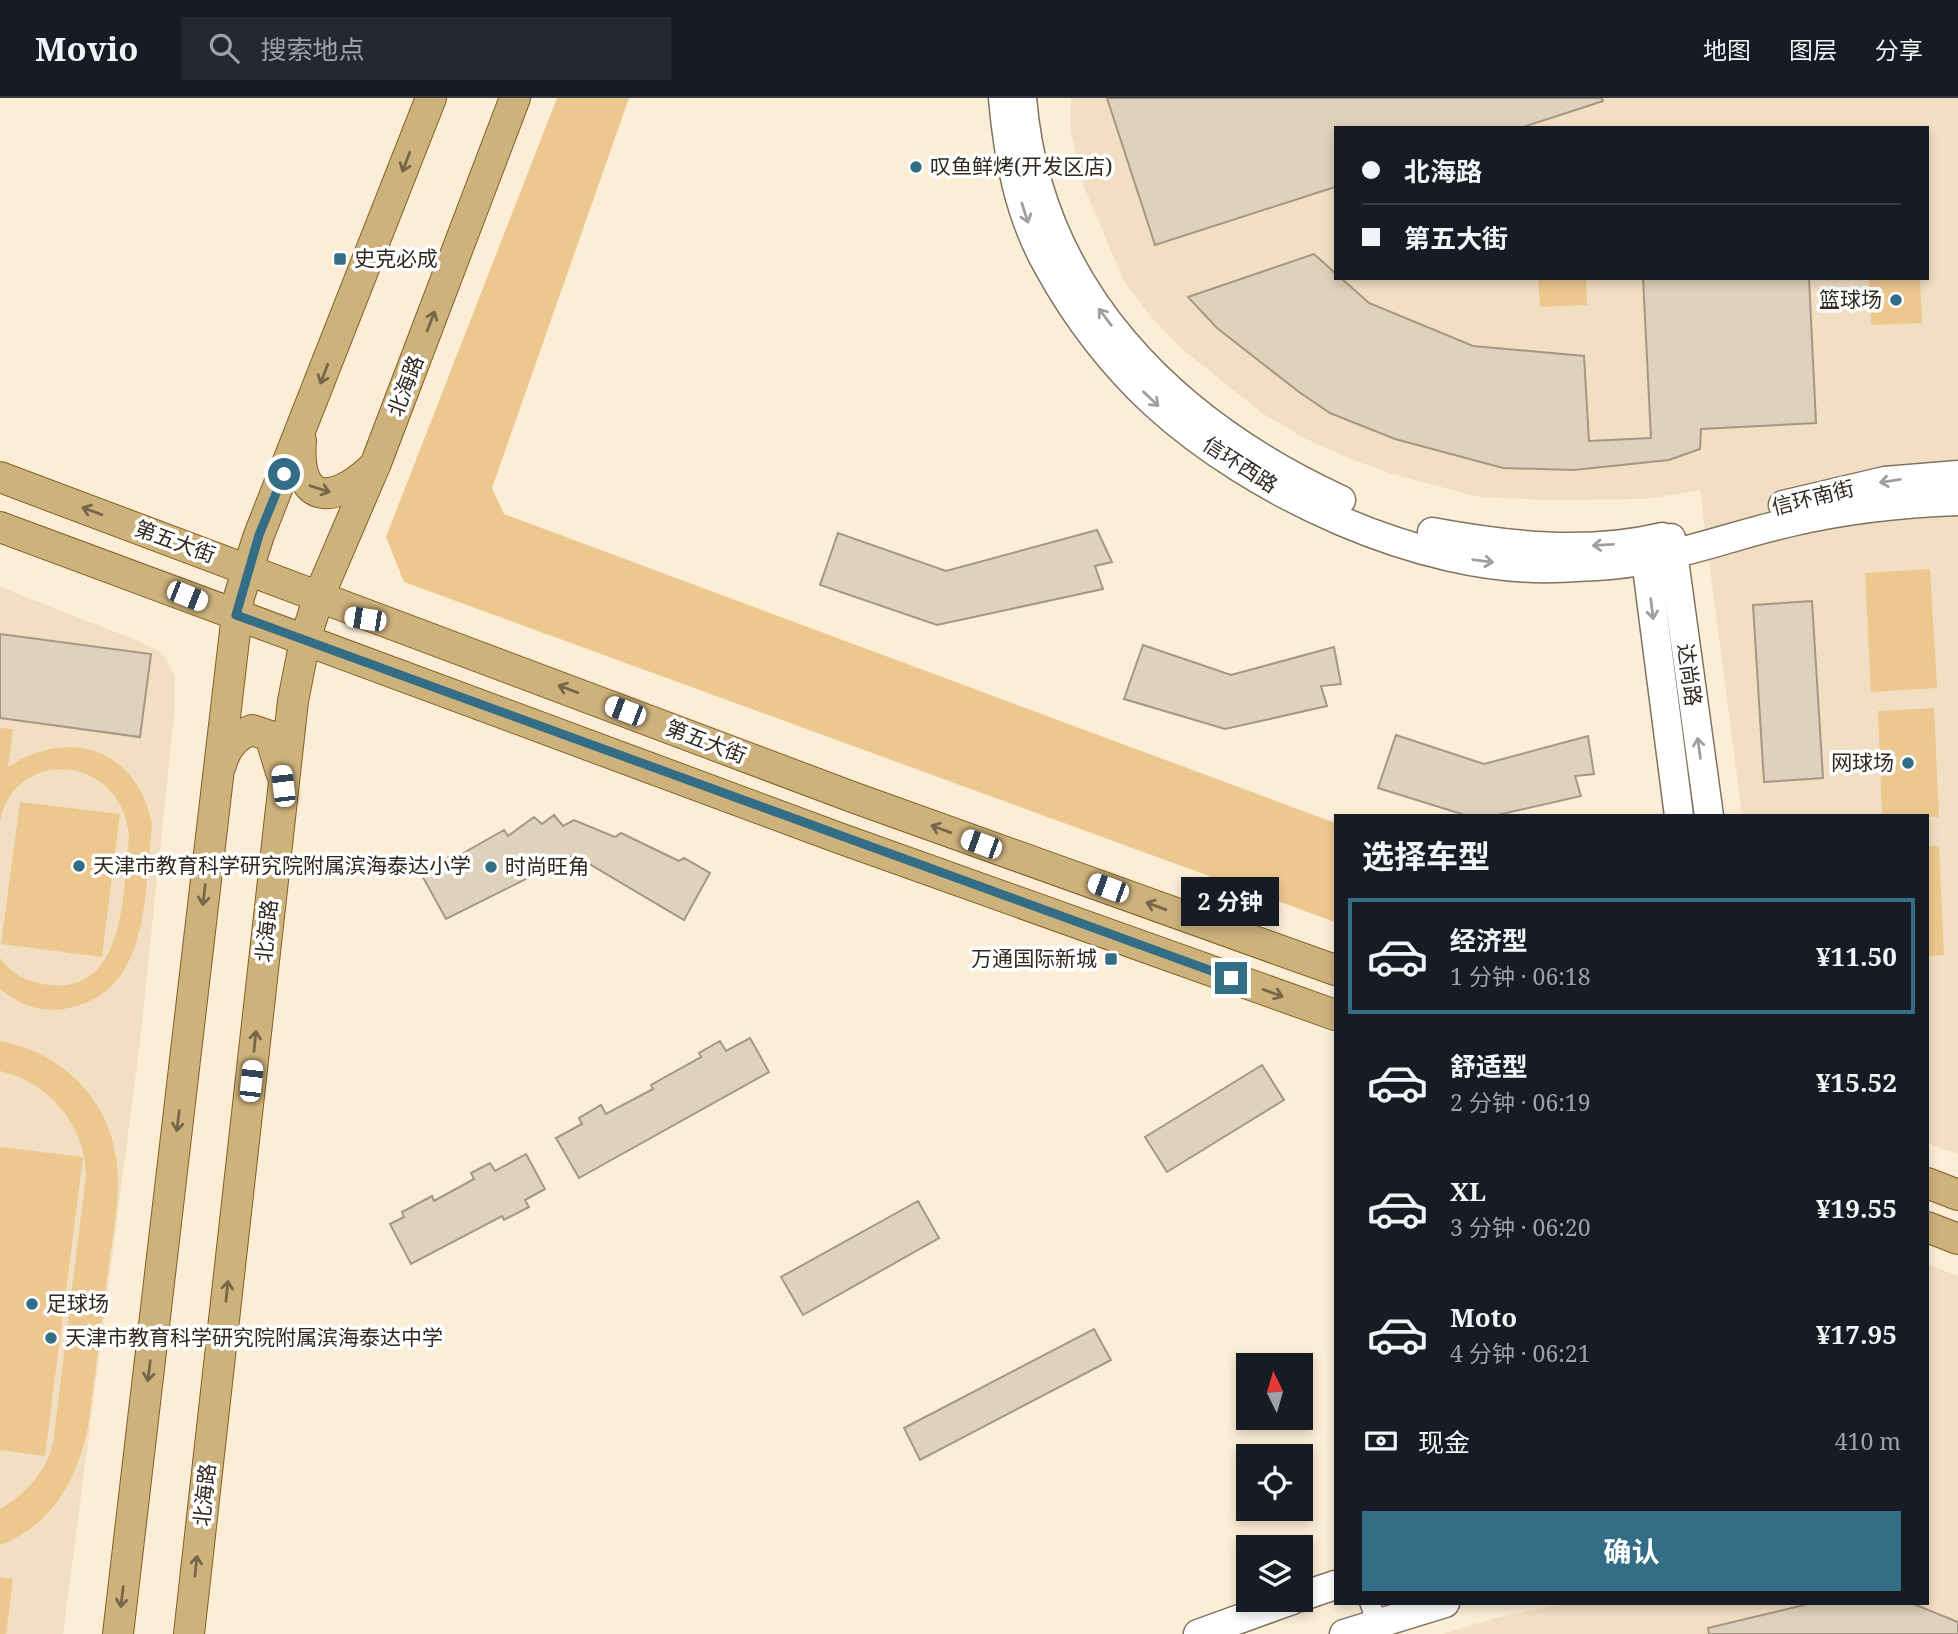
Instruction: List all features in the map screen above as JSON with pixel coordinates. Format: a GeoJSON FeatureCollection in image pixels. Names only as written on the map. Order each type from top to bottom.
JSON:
{"type":"FeatureCollection","features":[{"type":"Feature","properties":{"kind":"main road"},"geometry":{"type":"LineString","coordinates":[[118,1634],[217,778],[244,592],[276,495],[431,98]]}},
{"type":"Feature","properties":{"kind":"main road","name":"北海路"},"geometry":{"type":"LineString","coordinates":[[189,1634],[293,701],[291,658],[294,622],[351,521],[376,463],[515,98]]}},
{"type":"Feature","properties":{"kind":"main road"},"geometry":{"type":"LineString","coordinates":[[301,434],[299,466],[304,482],[316,490],[336,494],[356,483],[376,463]]}},
{"type":"Feature","properties":{"kind":"main road","name":"第五大街"},"geometry":{"type":"LineString","coordinates":[[0,477],[179,543],[244,592],[380,668],[839,838],[1334,1015]]}},
{"type":"Feature","properties":{"kind":"main road"},"geometry":{"type":"LineString","coordinates":[[179,543],[207,548],[234,542],[254,526],[276,495]]}},
{"type":"Feature","properties":{"kind":"main road"},"geometry":{"type":"LineString","coordinates":[[292,585],[329,555],[351,521]]}},
{"type":"Feature","properties":{"kind":"main road","name":"第五大街"},"geometry":{"type":"LineString","coordinates":[[0,527],[162,586],[244,592],[292,585],[294,622]]}},
{"type":"Feature","properties":{"kind":"main road"},"geometry":{"type":"LineString","coordinates":[[162,586],[190,603],[205,620],[223,664],[228,691]]}},
{"type":"Feature","properties":{"kind":"main road","name":"北海路"},"geometry":{"type":"LineString","coordinates":[[228,691],[244,649],[294,622]]}},
{"type":"Feature","properties":{"kind":"main road","name":"第五大街"},"geometry":{"type":"LineString","coordinates":[[294,622],[395,624],[855,798],[1334,970]]}},
{"type":"Feature","properties":{"kind":"main road"},"geometry":{"type":"LineString","coordinates":[[293,701],[306,677],[320,667],[351,663],[380,668]]}},
{"type":"Feature","properties":{"kind":"main road"},"geometry":{"type":"LineString","coordinates":[[217,778],[224,755],[232,743],[240,734],[252,730],[270,736],[280,764],[283,786]]}},
{"type":"Feature","properties":{"kind":"main road"},"geometry":{"type":"LineString","coordinates":[[1929,1184],[1958,1195]]}},
{"type":"Feature","properties":{"kind":"main road"},"geometry":{"type":"LineString","coordinates":[[1929,1228],[1958,1239]]}},
{"type":"Feature","properties":{"kind":"street","name":"信环西路"},"geometry":{"type":"LineString","coordinates":[[1003,98],[1009,149],[1020,197],[1036,241],[1060,286],[1100,345],[1155,404],[1261,481],[1355,527],[1421,548],[1481,562],[1550,568],[1658,548]]}},
{"type":"Feature","properties":{"kind":"street","name":"信环西路"},"geometry":{"type":"LineString","coordinates":[[1022,98],[1041,200],[1072,268],[1106,320],[1157,378],[1234,439],[1318,490],[1371,513],[1431,532],[1504,545],[1658,548]]}},
{"type":"Feature","properties":{"kind":"street","name":"信环南街"},"geometry":{"type":"LineString","coordinates":[[1658,548],[1885,481],[1958,475]]}},
{"type":"Feature","properties":{"kind":"street","name":"信环南街"},"geometry":{"type":"LineString","coordinates":[[1658,548],[1814,517],[1905,503],[1958,501]]}},
{"type":"Feature","properties":{"kind":"street","name":"达尚路"},"geometry":{"type":"LineString","coordinates":[[1658,548],[1679,814]]}},
{"type":"Feature","properties":{"kind":"street","name":"达尚路"},"geometry":{"type":"LineString","coordinates":[[1658,548],[1709,814]]}},
{"type":"Feature","properties":{"kind":"street"},"geometry":{"type":"LineString","coordinates":[[1313,1593],[1334,1585]]}},
{"type":"Feature","properties":{"kind":"street"},"geometry":{"type":"LineString","coordinates":[[1344,1634],[1374,1613],[1431,1605]]}},
{"type":"Feature","properties":{"kind":"street"},"geometry":{"type":"LineString","coordinates":[[1198,1634],[1230,1628],[1265,1612]]}},
{"type":"Feature","properties":{"kind":"shaded area"},"geometry":{"type":"Polygon","coordinates":[[[557,98],[629,98],[492,488],[504,514],[1334,823],[1334,922],[404,582],[386,537],[557,98]]]}},
{"type":"Feature","properties":{"kind":"shaded area"},"geometry":{"type":"Polygon","coordinates":[[[1071,98],[1958,98],[1958,1154],[1929,1144],[1929,814],[1742,814],[1700,490],[1646,499],[1543,500],[1479,497],[1392,474],[1306,439],[1262,413],[1181,348],[1152,318],[1124,281],[1085,189],[1071,133],[1071,98]]]}},
{"type":"Feature","properties":{"kind":"shaded area"},"geometry":{"type":"Polygon","coordinates":[[[1538,280],[1586,280],[1587,305],[1540,307],[1538,280]]]}},
{"type":"Feature","properties":{"kind":"shaded area","name":"篮球场"},"geometry":{"type":"Polygon","coordinates":[[[1869,280],[1920,280],[1922,323],[1871,325],[1869,280]]]}},
{"type":"Feature","properties":{"kind":"shaded area"},"geometry":{"type":"Polygon","coordinates":[[[1930,569],[1937,688],[1871,692],[1865,573],[1930,569]]]}},
{"type":"Feature","properties":{"kind":"shaded area"},"geometry":{"type":"Polygon","coordinates":[[[0,587],[136,640],[162,653],[175,676],[175,706],[140,1042],[63,1634],[0,1634],[0,587]]]}},
{"type":"Feature","properties":{"kind":"shaded area","name":"网球场"},"geometry":{"type":"Polygon","coordinates":[[[1934,708],[1939,817],[1929,817],[1929,814],[1882,814],[1878,711],[1934,708]]]}},
{"type":"Feature","properties":{"kind":"shaded area"},"geometry":{"type":"Polygon","coordinates":[[[0,728],[13,729],[8,767],[31,755],[55,749],[77,748],[98,752],[117,763],[132,778],[144,799],[152,825],[144,907],[130,960],[116,981],[96,998],[69,1008],[41,1009],[8,995],[0,989],[0,958],[16,973],[43,984],[75,983],[94,972],[107,955],[116,933],[122,908],[129,837],[122,809],[108,788],[89,775],[67,770],[45,771],[25,781],[9,798],[0,822],[0,728]]]}},
{"type":"Feature","properties":{"kind":"shaded area"},"geometry":{"type":"Polygon","coordinates":[[[20,802],[120,814],[102,957],[1,944],[20,802]]]}},
{"type":"Feature","properties":{"kind":"shaded area"},"geometry":{"type":"Polygon","coordinates":[[[1929,846],[1939,846],[1944,955],[1929,956],[1929,846]]]}},
{"type":"Feature","properties":{"kind":"shaded area"},"geometry":{"type":"Polygon","coordinates":[[[0,1041],[48,1058],[68,1072],[86,1090],[100,1109],[110,1132],[116,1156],[118,1183],[116,1219],[88,1427],[77,1465],[60,1498],[48,1513],[19,1536],[0,1545],[0,1509],[34,1481],[50,1454],[53,1443],[86,1175],[79,1139],[61,1108],[34,1085],[0,1071],[0,1041]]]}},
{"type":"Feature","properties":{"kind":"shaded area","name":"足球场"},"geometry":{"type":"Polygon","coordinates":[[[0,1147],[83,1157],[45,1456],[0,1450],[0,1147]]]}},
{"type":"Feature","properties":{"kind":"shaded area"},"geometry":{"type":"Polygon","coordinates":[[[1929,1265],[1958,1276],[1958,1634],[1444,1634],[1495,1618],[1558,1605],[1929,1605],[1929,1265]]]}},
{"type":"Feature","properties":{"kind":"shaded area"},"geometry":{"type":"Polygon","coordinates":[[[0,1577],[13,1579],[6,1634],[0,1634],[0,1577]]]}},
{"type":"Feature","properties":{"kind":"building"},"geometry":{"type":"Polygon","coordinates":[[[1107,98],[1602,98],[1603,101],[1526,126],[1334,126],[1334,187],[1155,245],[1107,98]]]}},
{"type":"Feature","properties":{"kind":"building"},"geometry":{"type":"Polygon","coordinates":[[[1314,254],[1334,272],[1334,280],[1343,280],[1369,303],[1473,346],[1584,356],[1589,441],[1651,438],[1643,280],[1809,280],[1816,423],[1701,429],[1700,449],[1669,460],[1574,470],[1503,468],[1395,439],[1330,413],[1217,328],[1188,297],[1314,254]]]}},
{"type":"Feature","properties":{"kind":"building"},"geometry":{"type":"Polygon","coordinates":[[[1097,530],[1112,562],[1095,566],[1103,589],[937,625],[820,585],[838,533],[946,571],[1097,530]]]}},
{"type":"Feature","properties":{"kind":"building"},"geometry":{"type":"Polygon","coordinates":[[[1812,601],[1823,778],[1764,782],[1753,605],[1812,601]]]}},
{"type":"Feature","properties":{"kind":"building"},"geometry":{"type":"Polygon","coordinates":[[[0,634],[151,654],[140,737],[0,718],[0,634]]]}},
{"type":"Feature","properties":{"kind":"building"},"geometry":{"type":"Polygon","coordinates":[[[1143,645],[1231,675],[1334,647],[1341,684],[1321,686],[1327,706],[1225,729],[1124,699],[1143,645]]]}},
{"type":"Feature","properties":{"kind":"building"},"geometry":{"type":"Polygon","coordinates":[[[1396,735],[1484,764],[1588,736],[1594,774],[1575,776],[1581,796],[1502,814],[1462,814],[1378,788],[1396,735]]]}},
{"type":"Feature","properties":{"kind":"building","name":"时尚旺角"},"geometry":{"type":"Polygon","coordinates":[[[554,815],[563,826],[574,820],[615,837],[621,833],[679,861],[684,858],[710,873],[684,920],[574,855],[446,919],[420,872],[449,857],[451,860],[504,830],[508,836],[534,817],[542,824],[554,815]]]}},
{"type":"Feature","properties":{"kind":"building"},"geometry":{"type":"Polygon","coordinates":[[[750,1038],[769,1072],[579,1178],[556,1138],[582,1124],[579,1118],[601,1105],[606,1114],[653,1089],[651,1085],[701,1057],[699,1053],[720,1041],[726,1051],[750,1038]]]}},
{"type":"Feature","properties":{"kind":"building"},"geometry":{"type":"Polygon","coordinates":[[[1262,1065],[1284,1100],[1167,1172],[1145,1137],[1262,1065]]]}},
{"type":"Feature","properties":{"kind":"building"},"geometry":{"type":"Polygon","coordinates":[[[526,1154],[545,1189],[525,1200],[529,1207],[504,1220],[502,1216],[411,1264],[390,1224],[404,1217],[402,1212],[432,1196],[434,1201],[474,1179],[471,1173],[490,1163],[495,1171],[526,1154]]]}},
{"type":"Feature","properties":{"kind":"building"},"geometry":{"type":"Polygon","coordinates":[[[918,1201],[939,1238],[803,1315],[781,1277],[918,1201]]]}},
{"type":"Feature","properties":{"kind":"building"},"geometry":{"type":"Polygon","coordinates":[[[1094,1329],[1111,1360],[920,1460],[904,1428],[1094,1329]]]}},
{"type":"Feature","properties":{"kind":"building"},"geometry":{"type":"Polygon","coordinates":[[[1804,1605],[1916,1605],[1958,1622],[1958,1634],[1709,1634],[1708,1628],[1804,1605]]]}},
{"type":"Feature","properties":{"kind":"place","name":"叹鱼鲜烤(开发区店)"},"geometry":{"type":"Point","coordinates":[916,167]}},
{"type":"Feature","properties":{"kind":"place","name":"史克必成"},"geometry":{"type":"Point","coordinates":[340,259]}},
{"type":"Feature","properties":{"kind":"place","name":"篮球场"},"geometry":{"type":"Point","coordinates":[1896,300]}},
{"type":"Feature","properties":{"kind":"place","name":"网球场"},"geometry":{"type":"Point","coordinates":[1908,763]}},
{"type":"Feature","properties":{"kind":"place","name":"天津市教育科学研究院附属滨海泰达小学"},"geometry":{"type":"Point","coordinates":[79,866]}},
{"type":"Feature","properties":{"kind":"place","name":"时尚旺角"},"geometry":{"type":"Point","coordinates":[491,867]}},
{"type":"Feature","properties":{"kind":"place","name":"万通国际新城"},"geometry":{"type":"Point","coordinates":[1111,959]}},
{"type":"Feature","properties":{"kind":"place","name":"足球场"},"geometry":{"type":"Point","coordinates":[32,1304]}},
{"type":"Feature","properties":{"kind":"place","name":"天津市教育科学研究院附属滨海泰达中学"},"geometry":{"type":"Point","coordinates":[51,1338]}},
{"type":"Feature","properties":{"kind":"route"},"geometry":{"type":"LineString","coordinates":[[284,474],[247,569],[236,615],[839,838],[1231,978]]}}]}
